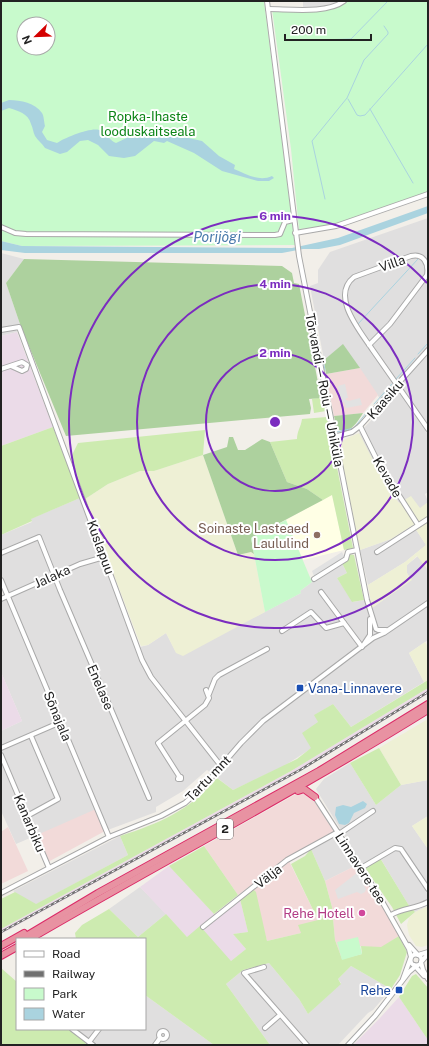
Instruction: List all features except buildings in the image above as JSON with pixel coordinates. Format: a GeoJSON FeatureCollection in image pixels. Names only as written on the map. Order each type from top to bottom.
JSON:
{"type":"FeatureCollection","features":[{"type":"Feature","properties":{"kind":"highway","name":"2"},"geometry":{"type":"LineString","coordinates":[[23,938],[154,862],[319,771],[428,704]]}},
{"type":"Feature","properties":{"kind":"highway","name":"2"},"geometry":{"type":"LineString","coordinates":[[32,938],[110,892],[291,793],[428,710]]}},
{"type":"Feature","properties":{"kind":"highway"},"geometry":{"type":"LineString","coordinates":[[316,797],[313,784],[321,775]]}},
{"type":"Feature","properties":{"kind":"highway"},"geometry":{"type":"LineString","coordinates":[[291,793],[304,790],[316,797]]}},
{"type":"Feature","properties":{"kind":"highway"},"geometry":{"type":"LineString","coordinates":[[1,946],[56,916],[61,916]]}},
{"type":"Feature","properties":{"kind":"highway"},"geometry":{"type":"LineString","coordinates":[[1,951],[16,942]]}},
{"type":"Feature","properties":{"kind":"highway"},"geometry":{"type":"LineString","coordinates":[[1,956],[16,947]]}},
{"type":"Feature","properties":{"kind":"street","name":"Tõrvandi — Roiu — Uniküla"},"geometry":{"type":"LineString","coordinates":[[267,1],[295,233],[369,612],[371,634]]}},
{"type":"Feature","properties":{"kind":"street"},"geometry":{"type":"LineString","coordinates":[[268,9],[331,8],[344,1]]}},
{"type":"Feature","properties":{"kind":"street"},"geometry":{"type":"LineString","coordinates":[[295,233],[336,226],[428,194]]}},
{"type":"Feature","properties":{"kind":"street"},"geometry":{"type":"LineString","coordinates":[[1,227],[15,233],[26,234],[275,235],[280,234],[285,222],[293,220]]}},
{"type":"Feature","properties":{"kind":"street","name":"Villa"},"geometry":{"type":"LineString","coordinates":[[369,346],[390,324],[427,275],[428,268],[423,257],[416,255],[354,277],[347,284],[345,296],[348,311],[369,346],[428,429]]}},
{"type":"Feature","properties":{"kind":"street","name":"Kuslapuu"},"geometry":{"type":"LineString","coordinates":[[1,330],[19,327],[147,669],[221,766]]}},
{"type":"Feature","properties":{"kind":"street","name":"Kaasiku"},"geometry":{"type":"LineString","coordinates":[[334,437],[352,432],[360,426],[428,350]]}},
{"type":"Feature","properties":{"kind":"street"},"geometry":{"type":"LineString","coordinates":[[1,369],[11,366]]}},
{"type":"Feature","properties":{"kind":"street","name":"Kevade"},"geometry":{"type":"LineString","coordinates":[[360,426],[383,470],[418,525]]}},
{"type":"Feature","properties":{"kind":"street"},"geometry":{"type":"LineString","coordinates":[[377,552],[428,519]]}},
{"type":"Feature","properties":{"kind":"street","name":"Enelase"},"geometry":{"type":"LineString","coordinates":[[1,553],[39,537],[60,590],[149,798]]}},
{"type":"Feature","properties":{"kind":"street"},"geometry":{"type":"LineString","coordinates":[[314,579],[346,559],[348,552],[357,550]]}},
{"type":"Feature","properties":{"kind":"street","name":"Jalaka"},"geometry":{"type":"LineString","coordinates":[[1,599],[91,560],[104,557]]}},
{"type":"Feature","properties":{"kind":"street","name":"Sõnajala"},"geometry":{"type":"LineString","coordinates":[[1,580],[109,837]]}},
{"type":"Feature","properties":{"kind":"street"},"geometry":{"type":"LineString","coordinates":[[321,592],[362,647]]}},
{"type":"Feature","properties":{"kind":"street"},"geometry":{"type":"LineString","coordinates":[[378,636],[428,603]]}},
{"type":"Feature","properties":{"kind":"street"},"geometry":{"type":"LineString","coordinates":[[282,631],[311,612],[328,628],[344,623]]}},
{"type":"Feature","properties":{"kind":"street","name":"Tõrvandi — Roiu — Uniküla"},"geometry":{"type":"LineString","coordinates":[[369,612],[377,630]]}},
{"type":"Feature","properties":{"kind":"street"},"geometry":{"type":"LineString","coordinates":[[371,634],[377,630],[388,629]]}},
{"type":"Feature","properties":{"kind":"street"},"geometry":{"type":"LineString","coordinates":[[377,630],[378,636]]}},
{"type":"Feature","properties":{"kind":"street"},"geometry":{"type":"LineString","coordinates":[[371,634],[378,636]]}},
{"type":"Feature","properties":{"kind":"street","name":"Tartu mnt"},"geometry":{"type":"LineString","coordinates":[[1,893],[109,837],[177,808],[199,791],[263,721],[312,682],[362,647],[371,634]]}},
{"type":"Feature","properties":{"kind":"street"},"geometry":{"type":"LineString","coordinates":[[179,776],[158,743],[205,705],[209,698],[209,694],[215,679],[219,675],[267,649]]}},
{"type":"Feature","properties":{"kind":"street"},"geometry":{"type":"LineString","coordinates":[[206,690],[209,694]]}},
{"type":"Feature","properties":{"kind":"street"},"geometry":{"type":"LineString","coordinates":[[1,748],[61,722]]}},
{"type":"Feature","properties":{"kind":"street"},"geometry":{"type":"LineString","coordinates":[[27,816],[58,799],[31,736]]}},
{"type":"Feature","properties":{"kind":"street","name":"Kanarbiku"},"geometry":{"type":"LineString","coordinates":[[1,755],[49,868]]}},
{"type":"Feature","properties":{"kind":"street","name":"Linnavere tee"},"geometry":{"type":"LineString","coordinates":[[316,797],[391,915],[405,940],[411,958],[410,961],[428,980]]}},
{"type":"Feature","properties":{"kind":"street","name":"Välja"},"geometry":{"type":"LineString","coordinates":[[203,927],[288,860],[339,833],[373,811]]}},
{"type":"Feature","properties":{"kind":"street"},"geometry":{"type":"LineString","coordinates":[[361,868],[395,848],[398,848],[401,849],[428,889]]}},
{"type":"Feature","properties":{"kind":"street"},"geometry":{"type":"LineString","coordinates":[[391,915],[400,909],[417,908],[428,902]]}},
{"type":"Feature","properties":{"kind":"street","name":"Linnavere tee"},"geometry":{"type":"LineString","coordinates":[[405,940],[421,957],[423,970],[428,980]]}},
{"type":"Feature","properties":{"kind":"street"},"geometry":{"type":"LineString","coordinates":[[403,979],[411,958],[428,953]]}},
{"type":"Feature","properties":{"kind":"street"},"geometry":{"type":"LineString","coordinates":[[348,1045],[375,1016],[403,979],[428,953]]}},
{"type":"Feature","properties":{"kind":"street"},"geometry":{"type":"LineString","coordinates":[[264,968],[244,973],[307,1045]]}},
{"type":"Feature","properties":{"kind":"street"},"geometry":{"type":"LineString","coordinates":[[266,1028],[280,1015]]}},
{"type":"Feature","properties":{"kind":"street"},"geometry":{"type":"LineString","coordinates":[[73,1030],[91,1044],[98,1030]]}},
{"type":"Feature","properties":{"kind":"street"},"geometry":{"type":"LineString","coordinates":[[155,1045],[160,1038]]}},
{"type":"Feature","properties":{"kind":"shaded area"},"geometry":{"type":"Polygon","coordinates":[[[303,1],[344,1],[303,36],[303,1]]]}},
{"type":"Feature","properties":{"kind":"shaded area"},"geometry":{"type":"Polygon","coordinates":[[[428,218],[428,492],[425,494],[428,502],[420,509],[399,503],[368,452],[359,433],[385,406],[343,345],[324,360],[310,286],[318,283],[318,270],[330,252],[428,218]]]}},
{"type":"Feature","properties":{"kind":"shaded area"},"geometry":{"type":"Polygon","coordinates":[[[1,253],[24,259],[6,283],[21,327],[16,329],[17,332],[1,336],[1,253]]]}},
{"type":"Feature","properties":{"kind":"shaded area"},"geometry":{"type":"Polygon","coordinates":[[[17,332],[53,427],[1,446],[1,336],[17,332]]]}},
{"type":"Feature","properties":{"kind":"shaded area"},"geometry":{"type":"Polygon","coordinates":[[[360,368],[378,395],[363,413],[334,416],[326,374],[360,368]]]}},
{"type":"Feature","properties":{"kind":"shaded area"},"geometry":{"type":"Polygon","coordinates":[[[345,384],[348,398],[346,398],[346,400],[349,401],[360,398],[362,405],[346,408],[344,402],[341,403],[338,386],[345,384]]]}},
{"type":"Feature","properties":{"kind":"shaded area"},"geometry":{"type":"Polygon","coordinates":[[[359,433],[386,485],[399,503],[411,496],[420,508],[428,502],[428,570],[417,556],[407,565],[407,573],[412,580],[372,608],[368,585],[405,562],[426,545],[413,525],[391,539],[360,550],[338,445],[343,440],[359,433]]]}},
{"type":"Feature","properties":{"kind":"shaded area"},"geometry":{"type":"Polygon","coordinates":[[[203,455],[238,555],[251,552],[254,554],[265,612],[183,656],[176,653],[166,633],[148,645],[141,646],[85,499],[108,484],[140,471],[154,471],[203,455]]]}},
{"type":"Feature","properties":{"kind":"shaded area","name":"Soinaste Lasteaed Laululind"},"geometry":{"type":"Polygon","coordinates":[[[332,494],[344,550],[303,560],[286,520],[332,494]]]}},
{"type":"Feature","properties":{"kind":"shaded area"},"geometry":{"type":"Polygon","coordinates":[[[80,498],[136,648],[148,645],[166,633],[176,652],[257,616],[301,593],[300,591],[312,582],[312,580],[342,563],[347,573],[337,578],[353,602],[370,599],[372,608],[411,580],[407,573],[407,565],[418,556],[428,570],[428,640],[409,653],[424,682],[351,727],[333,704],[315,715],[318,722],[312,748],[284,766],[233,790],[207,770],[183,791],[156,807],[156,812],[105,831],[37,835],[16,844],[1,811],[1,731],[22,721],[1,672],[1,601],[5,599],[1,588],[1,535],[32,522],[30,519],[80,498]]]}},
{"type":"Feature","properties":{"kind":"shaded area"},"geometry":{"type":"Polygon","coordinates":[[[413,525],[426,545],[405,562],[368,585],[360,550],[391,539],[413,525]]]}},
{"type":"Feature","properties":{"kind":"shaded area"},"geometry":{"type":"Polygon","coordinates":[[[342,552],[345,558],[314,576],[312,571],[342,552]]]}},
{"type":"Feature","properties":{"kind":"shaded area"},"geometry":{"type":"Polygon","coordinates":[[[425,642],[428,647],[428,680],[424,682],[409,653],[425,642]]]}},
{"type":"Feature","properties":{"kind":"shaded area"},"geometry":{"type":"Polygon","coordinates":[[[1,672],[22,721],[1,731],[1,672]]]}},
{"type":"Feature","properties":{"kind":"shaded area"},"geometry":{"type":"Polygon","coordinates":[[[428,688],[428,694],[294,775],[1,934],[1,929],[291,771],[428,688]]]}},
{"type":"Feature","properties":{"kind":"shaded area"},"geometry":{"type":"Polygon","coordinates":[[[428,719],[428,780],[401,785],[379,748],[428,719]]]}},
{"type":"Feature","properties":{"kind":"shaded area"},"geometry":{"type":"Polygon","coordinates":[[[350,763],[376,805],[401,785],[428,780],[428,816],[412,826],[428,849],[428,906],[415,912],[408,904],[379,856],[363,866],[316,789],[324,779],[350,763]]]}},
{"type":"Feature","properties":{"kind":"shaded area"},"geometry":{"type":"Polygon","coordinates":[[[302,793],[312,797],[334,832],[287,858],[238,895],[204,846],[296,794],[302,793]]]}},
{"type":"Feature","properties":{"kind":"shaded area"},"geometry":{"type":"Polygon","coordinates":[[[96,809],[105,831],[48,862],[37,835],[96,809]]]}},
{"type":"Feature","properties":{"kind":"shaded area"},"geometry":{"type":"Polygon","coordinates":[[[428,816],[428,849],[412,826],[428,816]]]}},
{"type":"Feature","properties":{"kind":"shaded area"},"geometry":{"type":"Polygon","coordinates":[[[8,827],[28,871],[1,884],[1,832],[8,827]]]}},
{"type":"Feature","properties":{"kind":"shaded area"},"geometry":{"type":"Polygon","coordinates":[[[120,836],[128,855],[35,905],[13,891],[120,836]]]}},
{"type":"Feature","properties":{"kind":"shaded area"},"geometry":{"type":"Polygon","coordinates":[[[338,836],[355,866],[325,881],[311,849],[338,836]]]}},
{"type":"Feature","properties":{"kind":"shaded area"},"geometry":{"type":"Polygon","coordinates":[[[289,861],[318,920],[301,933],[267,941],[253,889],[289,861]]]}},
{"type":"Feature","properties":{"kind":"shaded area"},"geometry":{"type":"Polygon","coordinates":[[[169,866],[217,917],[240,899],[248,932],[233,934],[246,949],[231,961],[187,937],[140,887],[169,866]]]}},
{"type":"Feature","properties":{"kind":"shaded area"},"geometry":{"type":"Polygon","coordinates":[[[355,866],[375,894],[399,936],[381,948],[361,946],[342,960],[335,940],[332,907],[325,881],[355,866]]]}},
{"type":"Feature","properties":{"kind":"shaded area"},"geometry":{"type":"Polygon","coordinates":[[[358,872],[365,882],[363,884],[366,889],[365,892],[361,894],[357,892],[338,899],[335,890],[358,872]]]}},
{"type":"Feature","properties":{"kind":"shaded area"},"geometry":{"type":"Polygon","coordinates":[[[140,887],[166,914],[138,937],[109,909],[140,887]]]}},
{"type":"Feature","properties":{"kind":"shaded area"},"geometry":{"type":"Polygon","coordinates":[[[428,906],[428,945],[422,947],[416,946],[409,935],[407,925],[409,918],[415,912],[428,906]]]}},
{"type":"Feature","properties":{"kind":"shaded area"},"geometry":{"type":"Polygon","coordinates":[[[269,963],[299,999],[308,1014],[341,983],[338,979],[351,966],[391,989],[373,1010],[368,1013],[338,1045],[270,1045],[226,984],[243,970],[269,963]]]}},
{"type":"Feature","properties":{"kind":"shaded area"},"geometry":{"type":"Polygon","coordinates":[[[146,996],[214,1045],[85,1045],[86,1043],[70,1030],[146,1030],[146,996]]]}},
{"type":"Feature","properties":{"kind":"shaded area"},"geometry":{"type":"Polygon","coordinates":[[[399,997],[428,1040],[428,1044],[353,1045],[380,1018],[399,997]]]}},
{"type":"Feature","properties":{"kind":"green space","name":"Ropka-Ihaste looduskaitseala"},"geometry":{"type":"Polygon","coordinates":[[[1,1],[264,1],[295,245],[22,246],[1,241],[1,1]]]}},
{"type":"Feature","properties":{"kind":"green space"},"geometry":{"type":"Polygon","coordinates":[[[344,1],[428,1],[428,192],[326,227],[299,229],[291,149],[272,9],[330,9],[344,1]]]}},
{"type":"Feature","properties":{"kind":"green space"},"geometry":{"type":"Polygon","coordinates":[[[24,259],[282,266],[292,273],[294,283],[299,284],[321,398],[309,399],[311,408],[310,414],[66,436],[21,327],[6,283],[24,259]]]}},
{"type":"Feature","properties":{"kind":"green space"},"geometry":{"type":"Polygon","coordinates":[[[343,344],[360,368],[326,374],[324,360],[343,344]]]}},
{"type":"Feature","properties":{"kind":"green space"},"geometry":{"type":"Polygon","coordinates":[[[324,397],[326,411],[314,413],[312,399],[324,397]]]}},
{"type":"Feature","properties":{"kind":"green space"},"geometry":{"type":"Polygon","coordinates":[[[363,413],[356,424],[345,432],[337,429],[334,416],[363,413]]]}},
{"type":"Feature","properties":{"kind":"green space"},"geometry":{"type":"Polygon","coordinates":[[[327,417],[353,548],[344,550],[332,495],[323,500],[307,489],[287,482],[270,442],[297,439],[302,419],[327,417]]]}},
{"type":"Feature","properties":{"kind":"green space"},"geometry":{"type":"Polygon","coordinates":[[[53,427],[80,498],[31,519],[32,521],[1,535],[1,446],[53,427]]]}},
{"type":"Feature","properties":{"kind":"green space"},"geometry":{"type":"Polygon","coordinates":[[[205,430],[203,455],[154,471],[140,471],[108,484],[85,499],[71,457],[78,443],[205,430]]]}},
{"type":"Feature","properties":{"kind":"green space"},"geometry":{"type":"Polygon","coordinates":[[[229,437],[233,437],[238,450],[245,450],[262,439],[270,442],[287,482],[307,489],[323,500],[251,538],[254,554],[251,552],[238,555],[203,455],[227,447],[229,437]]]}},
{"type":"Feature","properties":{"kind":"green space"},"geometry":{"type":"Polygon","coordinates":[[[286,520],[312,582],[300,591],[301,593],[265,612],[251,538],[286,520]]]}},
{"type":"Feature","properties":{"kind":"green space"},"geometry":{"type":"Polygon","coordinates":[[[349,554],[354,555],[364,600],[352,602],[337,578],[347,573],[342,563],[349,554]]]}},
{"type":"Feature","properties":{"kind":"green space"},"geometry":{"type":"Polygon","coordinates":[[[428,680],[428,688],[291,771],[1,929],[1,899],[15,892],[36,904],[128,855],[120,836],[161,821],[185,807],[196,799],[217,778],[233,790],[297,759],[311,748],[302,733],[318,722],[314,715],[333,704],[351,727],[428,680]]]}},
{"type":"Feature","properties":{"kind":"green space"},"geometry":{"type":"Polygon","coordinates":[[[379,748],[401,785],[376,805],[350,763],[379,748]]]}},
{"type":"Feature","properties":{"kind":"green space"},"geometry":{"type":"Polygon","coordinates":[[[204,846],[238,895],[214,914],[169,866],[204,846]]]}},
{"type":"Feature","properties":{"kind":"green space"},"geometry":{"type":"Polygon","coordinates":[[[311,849],[325,881],[332,907],[335,940],[342,959],[362,954],[361,946],[381,947],[399,936],[407,952],[400,975],[391,989],[351,966],[338,979],[341,984],[308,1014],[299,999],[269,963],[243,970],[226,984],[270,1045],[214,1045],[146,996],[146,938],[76,938],[75,933],[82,925],[109,909],[138,937],[166,914],[187,937],[200,926],[231,961],[246,949],[233,934],[248,932],[240,899],[253,889],[256,892],[267,941],[301,933],[298,925],[318,920],[291,864],[305,856],[311,849]]]}},
{"type":"Feature","properties":{"kind":"green space"},"geometry":{"type":"Polygon","coordinates":[[[380,858],[408,904],[415,912],[401,924],[392,907],[365,868],[380,858]]]}},
{"type":"Feature","properties":{"kind":"green space"},"geometry":{"type":"Polygon","coordinates":[[[358,937],[362,954],[342,960],[337,942],[358,937]]]}},
{"type":"Feature","properties":{"kind":"green space"},"geometry":{"type":"Polygon","coordinates":[[[1,968],[16,981],[16,1030],[70,1030],[86,1043],[85,1045],[1,1045],[1,968]]]}},
{"type":"Feature","properties":{"kind":"green space"},"geometry":{"type":"Polygon","coordinates":[[[416,974],[428,988],[428,1040],[399,997],[412,976],[416,974]]]}},
{"type":"Feature","properties":{"kind":"water"},"geometry":{"type":"Polygon","coordinates":[[[9,100],[32,104],[36,107],[43,114],[45,126],[42,132],[47,140],[57,143],[65,138],[84,131],[95,129],[106,134],[116,143],[133,135],[157,131],[202,141],[219,156],[235,165],[234,169],[257,178],[267,178],[272,176],[274,178],[269,181],[258,181],[222,171],[194,153],[167,141],[164,143],[154,141],[135,156],[124,158],[109,156],[98,145],[88,140],[80,141],[67,152],[60,154],[45,148],[35,136],[28,117],[19,111],[9,108],[1,111],[1,103],[9,100]]]}},
{"type":"Feature","properties":{"kind":"water"},"geometry":{"type":"Polygon","coordinates":[[[428,206],[428,213],[340,245],[282,253],[25,253],[1,250],[1,241],[22,246],[292,248],[338,238],[428,206]]]}},
{"type":"Feature","properties":{"kind":"water"},"geometry":{"type":"Polygon","coordinates":[[[363,801],[367,804],[365,808],[354,813],[349,823],[345,825],[339,824],[335,815],[336,807],[343,805],[351,807],[363,801]]]}},
{"type":"Feature","properties":{"kind":"waterway"},"geometry":{"type":"LineString","coordinates":[[320,40],[351,39],[388,1]]}},
{"type":"Feature","properties":{"kind":"waterway"},"geometry":{"type":"LineString","coordinates":[[325,199],[312,141],[347,98],[364,60],[388,34],[384,26]]}},
{"type":"Feature","properties":{"kind":"waterway"},"geometry":{"type":"LineString","coordinates":[[348,99],[357,115],[365,115],[428,44]]}},
{"type":"Feature","properties":{"kind":"waterway"},"geometry":{"type":"LineString","coordinates":[[370,109],[413,183]]}},
{"type":"Feature","properties":{"kind":"waterway"},"geometry":{"type":"LineString","coordinates":[[358,324],[418,259]]}},
{"type":"Feature","properties":{"kind":"waterway"},"geometry":{"type":"LineString","coordinates":[[418,354],[428,343]]}},
{"type":"Feature","properties":{"kind":"waterway"},"geometry":{"type":"LineString","coordinates":[[396,379],[415,358]]}},
{"type":"Feature","properties":{"kind":"waterway"},"geometry":{"type":"LineString","coordinates":[[323,360],[325,370]]}},
{"type":"Feature","properties":{"kind":"waterway"},"geometry":{"type":"LineString","coordinates":[[374,404],[392,384]]}},
{"type":"Feature","properties":{"kind":"waterway"},"geometry":{"type":"LineString","coordinates":[[337,432],[354,428],[367,412]]}},
{"type":"Feature","properties":{"kind":"railway"},"geometry":{"type":"LineString","coordinates":[[1,932],[300,770],[428,692]]}},
{"type":"Feature","properties":{"kind":"place","name":"Soinaste Lasteaed Laululind"},"geometry":{"type":"Point","coordinates":[317,535]}},
{"type":"Feature","properties":{"kind":"place","name":"Vana-Linnavere"},"geometry":{"type":"Point","coordinates":[300,688]}},
{"type":"Feature","properties":{"kind":"place","name":"Rehe Hotell"},"geometry":{"type":"Point","coordinates":[362,913]}},
{"type":"Feature","properties":{"kind":"place","name":"Rehe"},"geometry":{"type":"Point","coordinates":[399,990]}},
{"type":"Feature","properties":{"kind":"water label","name":"Porijõgi"},"geometry":{"type":"Point","coordinates":[217,237]}}]}
